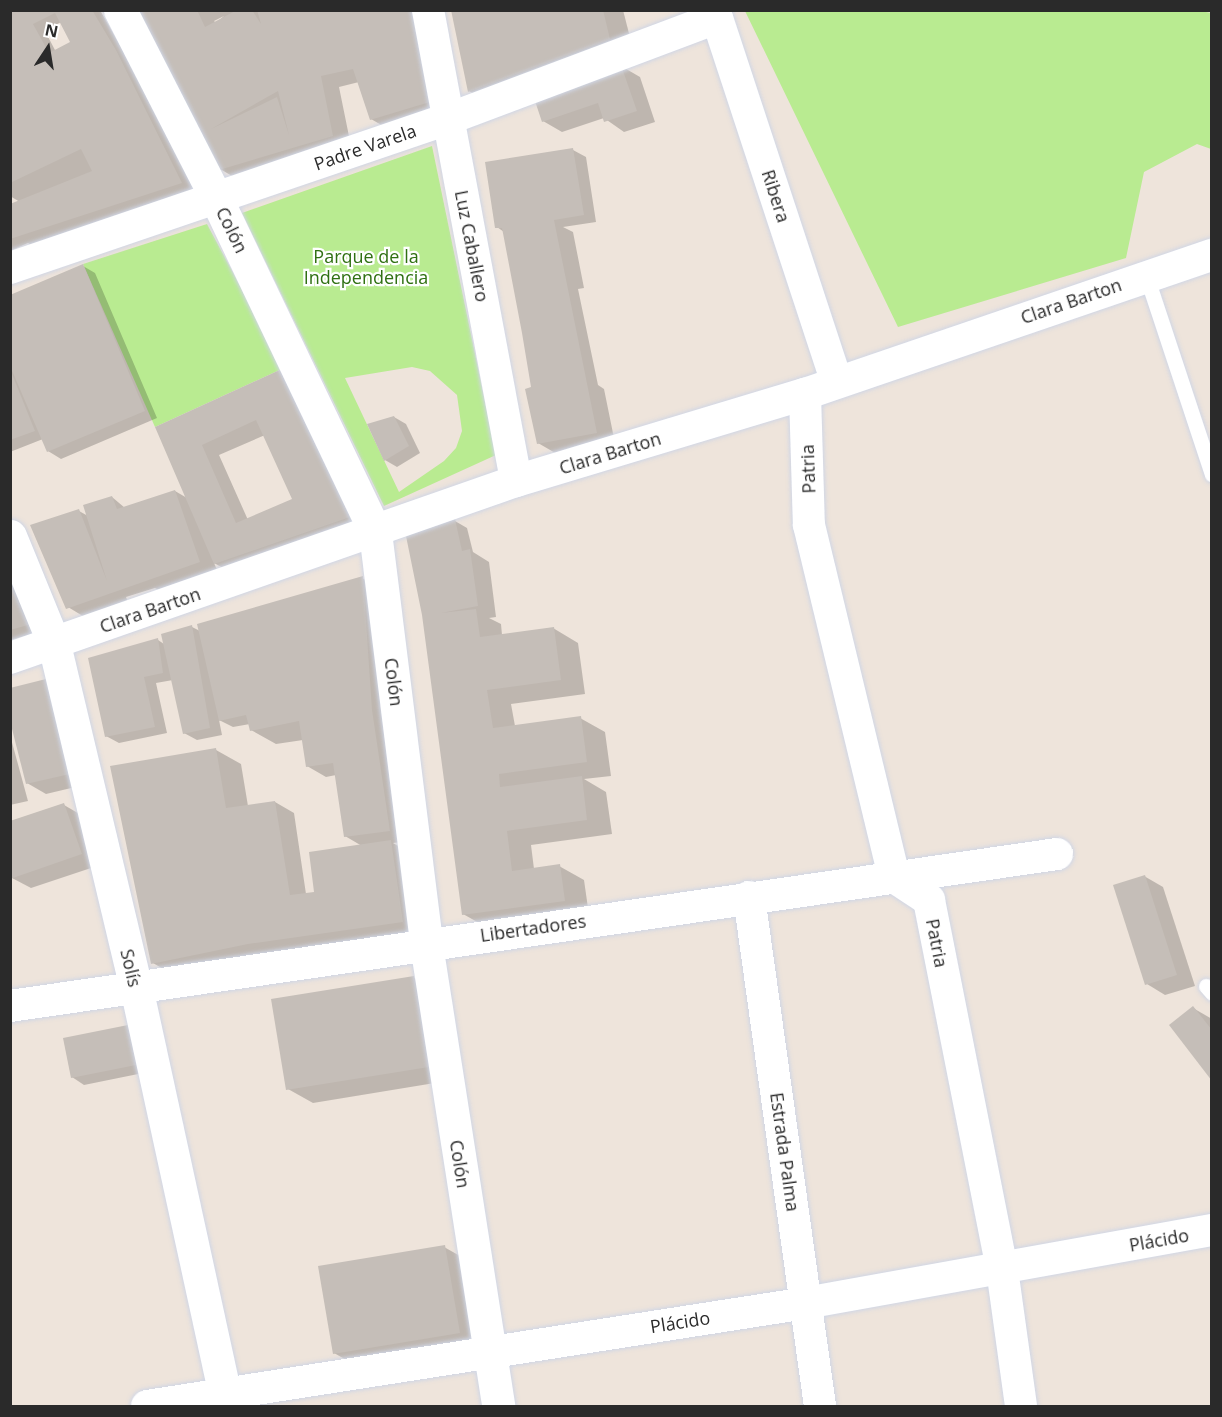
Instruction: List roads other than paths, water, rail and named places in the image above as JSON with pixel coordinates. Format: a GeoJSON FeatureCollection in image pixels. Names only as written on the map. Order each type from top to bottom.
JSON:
{"type":"FeatureCollection","features":[{"type":"Feature","properties":{"kind":"street","name":"Colón"},"geometry":{"type":"LineString","coordinates":[[120,10],[216,198],[375,532],[426,944],[498,1407]]}},
{"type":"Feature","properties":{"kind":"street","name":"Luz Caballero"},"geometry":{"type":"LineString","coordinates":[[428,10],[516,481]]}},
{"type":"Feature","properties":{"kind":"street","name":"Padre Varela"},"geometry":{"type":"LineString","coordinates":[[10,268],[448,119],[715,14]]}},
{"type":"Feature","properties":{"kind":"street","name":"Ribera"},"geometry":{"type":"LineString","coordinates":[[715,14],[837,382]]}},
{"type":"Feature","properties":{"kind":"street","name":"Clara Barton"},"geometry":{"type":"LineString","coordinates":[[10,658],[516,481],[805,394],[1146,275],[1212,255]]}},
{"type":"Feature","properties":{"kind":"street","name":"Patria"},"geometry":{"type":"LineString","coordinates":[[805,394],[809,525],[894,877],[929,900],[1002,1269],[1021,1407]]}},
{"type":"Feature","properties":{"kind":"street","name":"Solís"},"geometry":{"type":"LineString","coordinates":[[10,536],[54,644],[136,987],[226,1399]]}},
{"type":"Feature","properties":{"kind":"street","name":"Libertadores"},"geometry":{"type":"LineString","coordinates":[[10,1006],[1057,854]]}},
{"type":"Feature","properties":{"kind":"street","name":"Estrada Palma"},"geometry":{"type":"LineString","coordinates":[[749,897],[820,1407]]}},
{"type":"Feature","properties":{"kind":"street","name":"Plácido"},"geometry":{"type":"LineString","coordinates":[[147,1407],[226,1399],[489,1351],[806,1303],[1212,1230]]}},
{"type":"Feature","properties":{"kind":"lane"},"geometry":{"type":"LineString","coordinates":[[1146,275],[1212,474]]}},
{"type":"Feature","properties":{"kind":"park label","name":"Parque de la Independencia"},"geometry":{"type":"Point","coordinates":[366,267]}}]}
